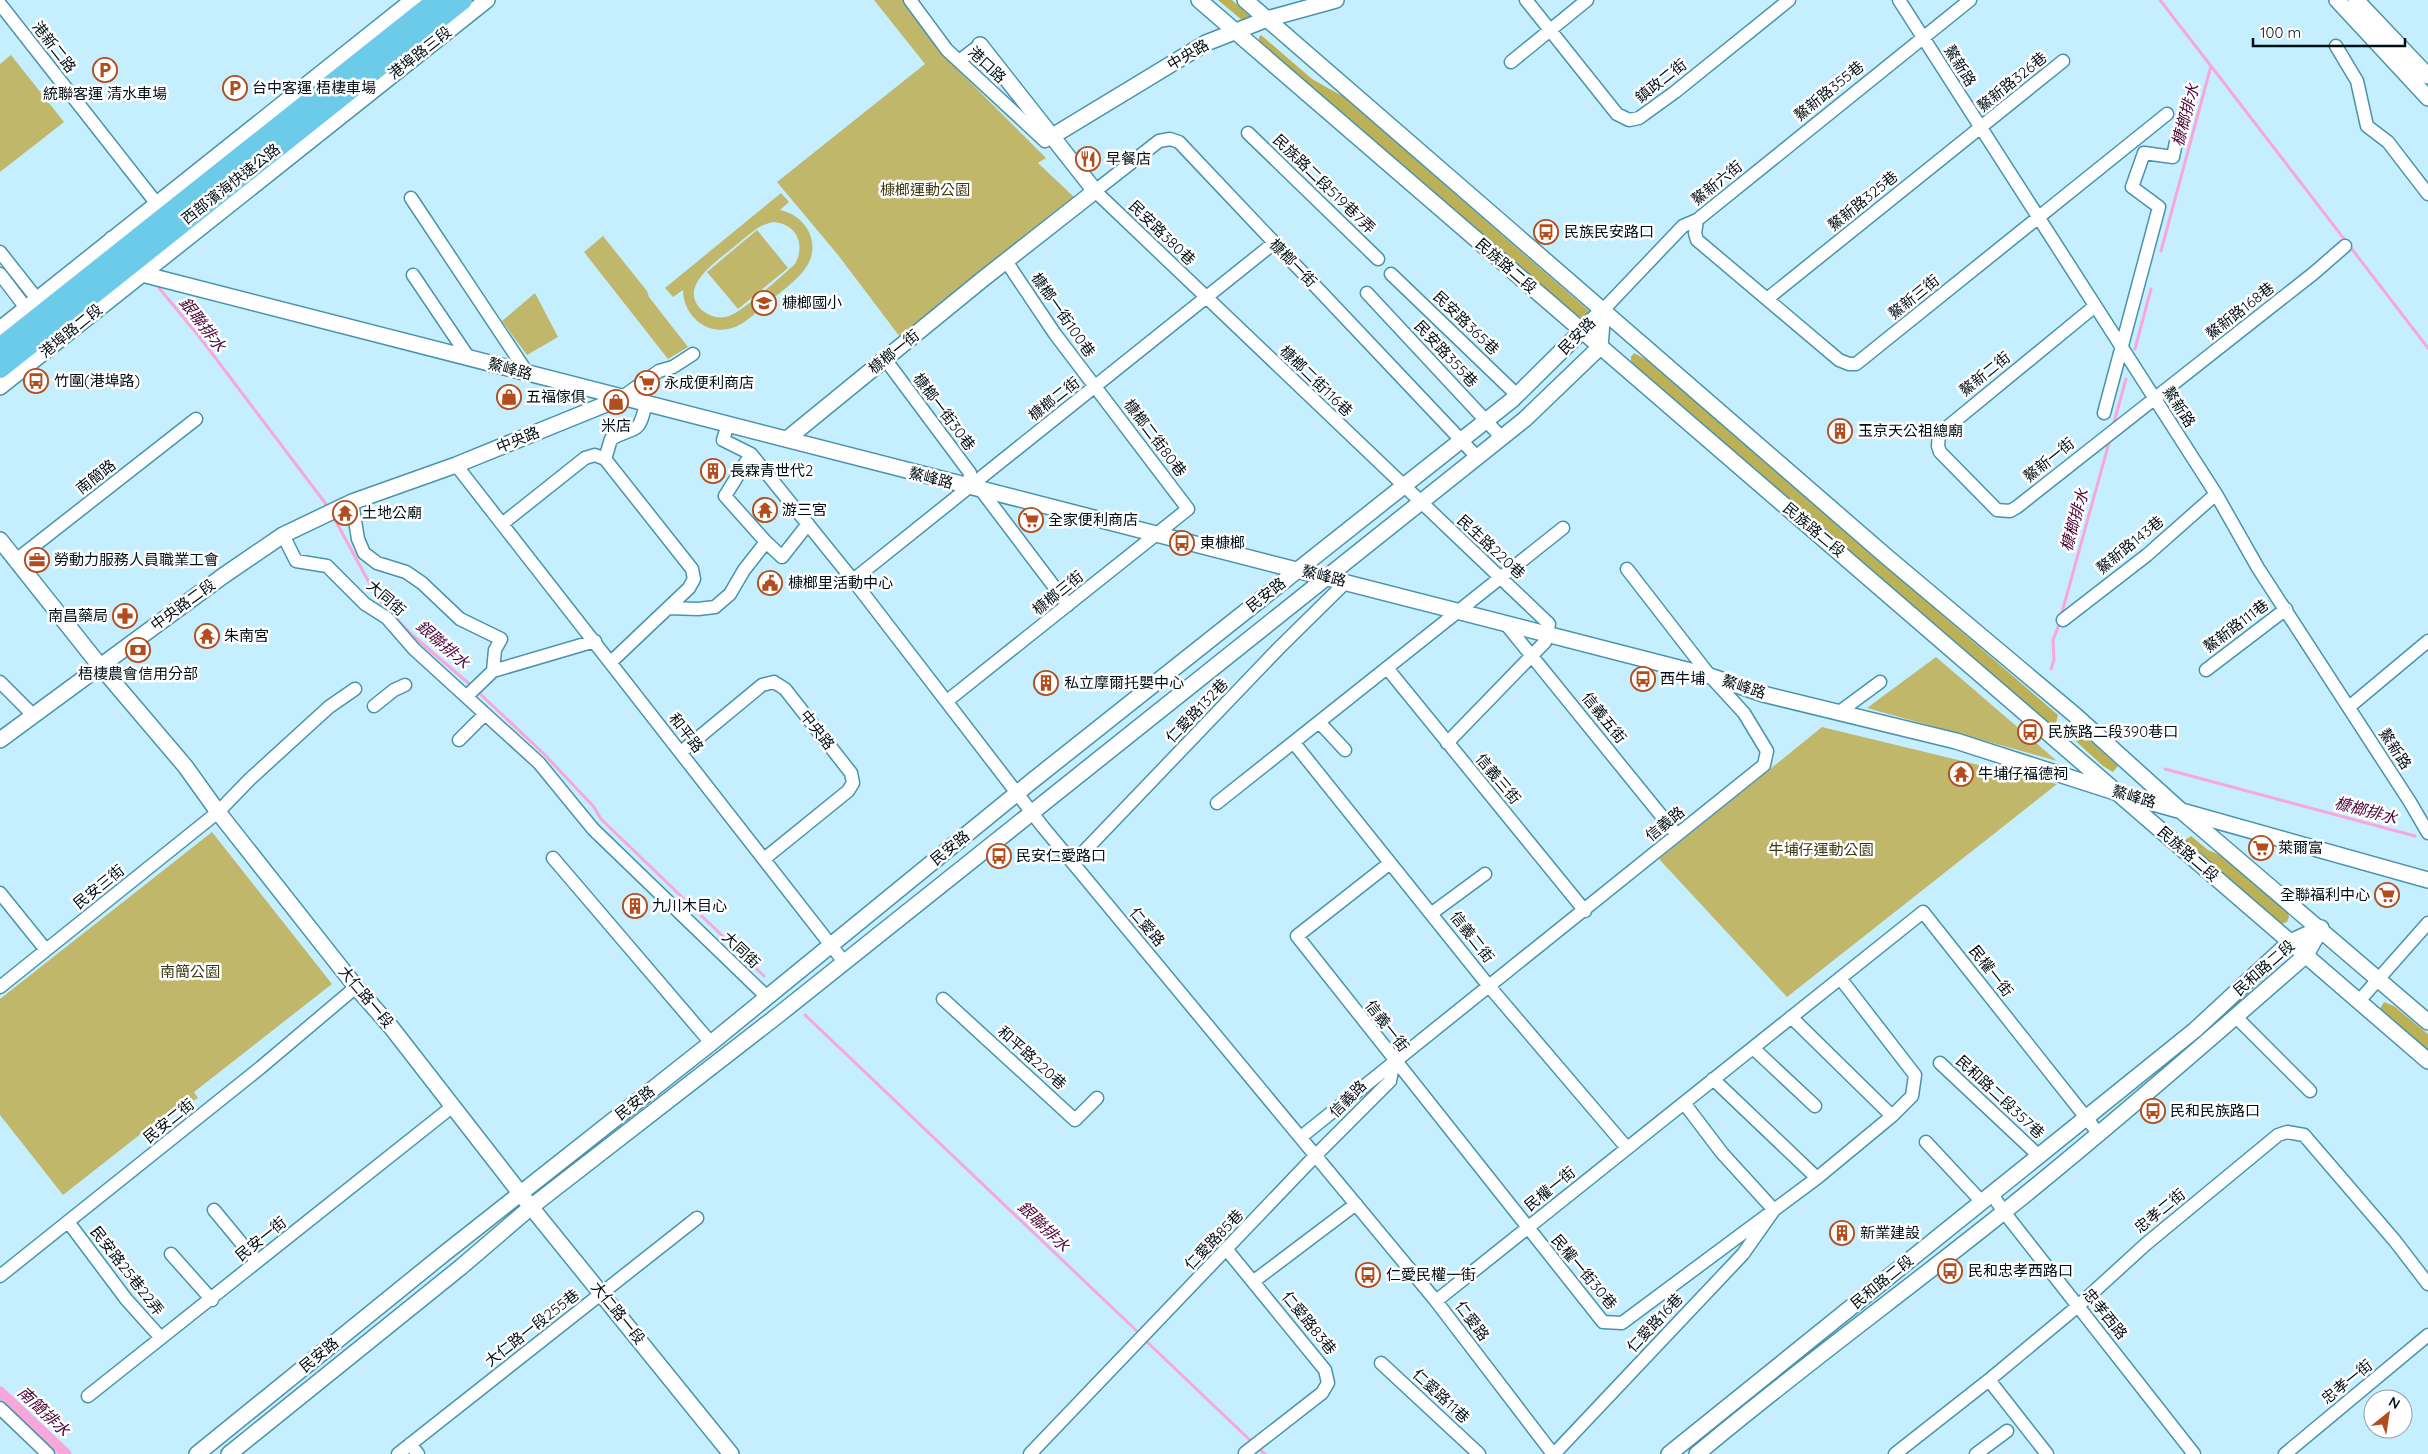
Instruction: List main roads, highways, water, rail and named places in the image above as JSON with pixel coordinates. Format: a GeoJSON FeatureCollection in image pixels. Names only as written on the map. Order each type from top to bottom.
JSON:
{"type":"FeatureCollection","features":[{"type":"Feature","properties":{"kind":"highway","name":"西部濱海快速公路"},"geometry":{"type":"LineString","coordinates":[[0,348],[438,0]]}},
{"type":"Feature","properties":{"kind":"highway","name":"西部濱海快速公路"},"geometry":{"type":"LineString","coordinates":[[0,368],[462,0]]}},
{"type":"Feature","properties":{"kind":"waterway","name":"槺榔排水"},"geometry":{"type":"LineString","coordinates":[[2160,0],[2211,66],[2161,251]]}},
{"type":"Feature","properties":{"kind":"waterway"},"geometry":{"type":"LineString","coordinates":[[2211,66],[2428,348]]}},
{"type":"Feature","properties":{"kind":"waterway","name":"銀聯排水"},"geometry":{"type":"LineString","coordinates":[[159,288],[198,335],[329,508]]}},
{"type":"Feature","properties":{"kind":"waterway","name":"槺榔排水"},"geometry":{"type":"LineString","coordinates":[[2135,349],[2151,289]]}},
{"type":"Feature","properties":{"kind":"waterway","name":"槺榔排水"},"geometry":{"type":"LineString","coordinates":[[2113,426],[2126,379]]}},
{"type":"Feature","properties":{"kind":"waterway","name":"槺榔排水"},"geometry":{"type":"LineString","coordinates":[[2061,616],[2110,439]]}},
{"type":"Feature","properties":{"kind":"waterway","name":"銀聯排水"},"geometry":{"type":"LineString","coordinates":[[333,516],[378,599],[412,635],[473,687]]}},
{"type":"Feature","properties":{"kind":"waterway","name":"槺榔排水"},"geometry":{"type":"LineString","coordinates":[[2051,669],[2054,660],[2053,640],[2060,622]]}},
{"type":"Feature","properties":{"kind":"waterway","name":"銀聯排水"},"geometry":{"type":"LineString","coordinates":[[477,691],[544,754],[594,807],[601,819],[764,976]]}},
{"type":"Feature","properties":{"kind":"waterway","name":"槺榔排水"},"geometry":{"type":"LineString","coordinates":[[2165,769],[2415,836]]}},
{"type":"Feature","properties":{"kind":"waterway","name":"銀聯排水"},"geometry":{"type":"LineString","coordinates":[[805,1015],[1140,1334]]}},
{"type":"Feature","properties":{"kind":"waterway","name":"銀聯排水"},"geometry":{"type":"LineString","coordinates":[[1144,1339],[1253,1443]]}},
{"type":"Feature","properties":{"kind":"waterway","name":"南簡排水"},"geometry":{"type":"LineString","coordinates":[[0,1392],[66,1454]]}},
{"type":"Feature","properties":{"kind":"waterway","name":"銀聯排水"},"geometry":{"type":"LineString","coordinates":[[1258,1448],[1265,1454]]}},
{"type":"Feature","properties":{"kind":"place","name":"統聯客運 清水車場"},"geometry":{"type":"Point","coordinates":[105,70]}},
{"type":"Feature","properties":{"kind":"place","name":"台中客運 梧棲車場"},"geometry":{"type":"Point","coordinates":[235,88]}},
{"type":"Feature","properties":{"kind":"place","name":"早餐店"},"geometry":{"type":"Point","coordinates":[1088,159]}},
{"type":"Feature","properties":{"kind":"place","name":"民族民安路口"},"geometry":{"type":"Point","coordinates":[1546,232]}},
{"type":"Feature","properties":{"kind":"place","name":"槺榔國小"},"geometry":{"type":"Point","coordinates":[764,303]}},
{"type":"Feature","properties":{"kind":"place","name":"竹圍(港埠路)"},"geometry":{"type":"Point","coordinates":[36,381]}},
{"type":"Feature","properties":{"kind":"place","name":"永成便利商店"},"geometry":{"type":"Point","coordinates":[647,383]}},
{"type":"Feature","properties":{"kind":"place","name":"五福傢俱"},"geometry":{"type":"Point","coordinates":[509,397]}},
{"type":"Feature","properties":{"kind":"place","name":"米店"},"geometry":{"type":"Point","coordinates":[616,402]}},
{"type":"Feature","properties":{"kind":"place","name":"玉京天公祖總廟"},"geometry":{"type":"Point","coordinates":[1840,431]}},
{"type":"Feature","properties":{"kind":"place","name":"長霖青世代2"},"geometry":{"type":"Point","coordinates":[713,471]}},
{"type":"Feature","properties":{"kind":"place","name":"游三宮"},"geometry":{"type":"Point","coordinates":[765,510]}},
{"type":"Feature","properties":{"kind":"place","name":"土地公廟"},"geometry":{"type":"Point","coordinates":[345,513]}},
{"type":"Feature","properties":{"kind":"place","name":"全家便利商店"},"geometry":{"type":"Point","coordinates":[1031,520]}},
{"type":"Feature","properties":{"kind":"place","name":"東槺榔"},"geometry":{"type":"Point","coordinates":[1182,543]}},
{"type":"Feature","properties":{"kind":"place","name":"勞動力服務人員職業工會"},"geometry":{"type":"Point","coordinates":[37,560]}},
{"type":"Feature","properties":{"kind":"place","name":"槺榔里活動中心"},"geometry":{"type":"Point","coordinates":[770,583]}},
{"type":"Feature","properties":{"kind":"place","name":"南昌藥局"},"geometry":{"type":"Point","coordinates":[125,616]}},
{"type":"Feature","properties":{"kind":"place","name":"朱南宮"},"geometry":{"type":"Point","coordinates":[207,636]}},
{"type":"Feature","properties":{"kind":"place","name":"梧棲農會信用分部"},"geometry":{"type":"Point","coordinates":[138,650]}},
{"type":"Feature","properties":{"kind":"place","name":"西牛埔"},"geometry":{"type":"Point","coordinates":[1643,679]}},
{"type":"Feature","properties":{"kind":"place","name":"私立摩爾托嬰中心"},"geometry":{"type":"Point","coordinates":[1046,683]}},
{"type":"Feature","properties":{"kind":"place","name":"民族路二段390巷口"},"geometry":{"type":"Point","coordinates":[2030,732]}},
{"type":"Feature","properties":{"kind":"place","name":"牛埔仔福德祠"},"geometry":{"type":"Point","coordinates":[1961,774]}},
{"type":"Feature","properties":{"kind":"place","name":"萊爾富"},"geometry":{"type":"Point","coordinates":[2261,848]}},
{"type":"Feature","properties":{"kind":"place","name":"民安仁愛路口"},"geometry":{"type":"Point","coordinates":[999,856]}},
{"type":"Feature","properties":{"kind":"place","name":"全聯福利中心"},"geometry":{"type":"Point","coordinates":[2387,895]}},
{"type":"Feature","properties":{"kind":"place","name":"九川木目心"},"geometry":{"type":"Point","coordinates":[635,906]}},
{"type":"Feature","properties":{"kind":"place","name":"民和民族路口"},"geometry":{"type":"Point","coordinates":[2153,1111]}},
{"type":"Feature","properties":{"kind":"place","name":"新業建設"},"geometry":{"type":"Point","coordinates":[1842,1233]}},
{"type":"Feature","properties":{"kind":"place","name":"民和忠孝西路口"},"geometry":{"type":"Point","coordinates":[1950,1271]}},
{"type":"Feature","properties":{"kind":"place","name":"仁愛民權一街"},"geometry":{"type":"Point","coordinates":[1368,1275]}},
{"type":"Feature","properties":{"kind":"park label","name":"槺榔運動公園"},"geometry":{"type":"Point","coordinates":[925,190]}},
{"type":"Feature","properties":{"kind":"park label","name":"牛埔仔運動公園"},"geometry":{"type":"Point","coordinates":[1821,850]}},
{"type":"Feature","properties":{"kind":"park label","name":"南簡公園"},"geometry":{"type":"Point","coordinates":[190,972]}}]}
